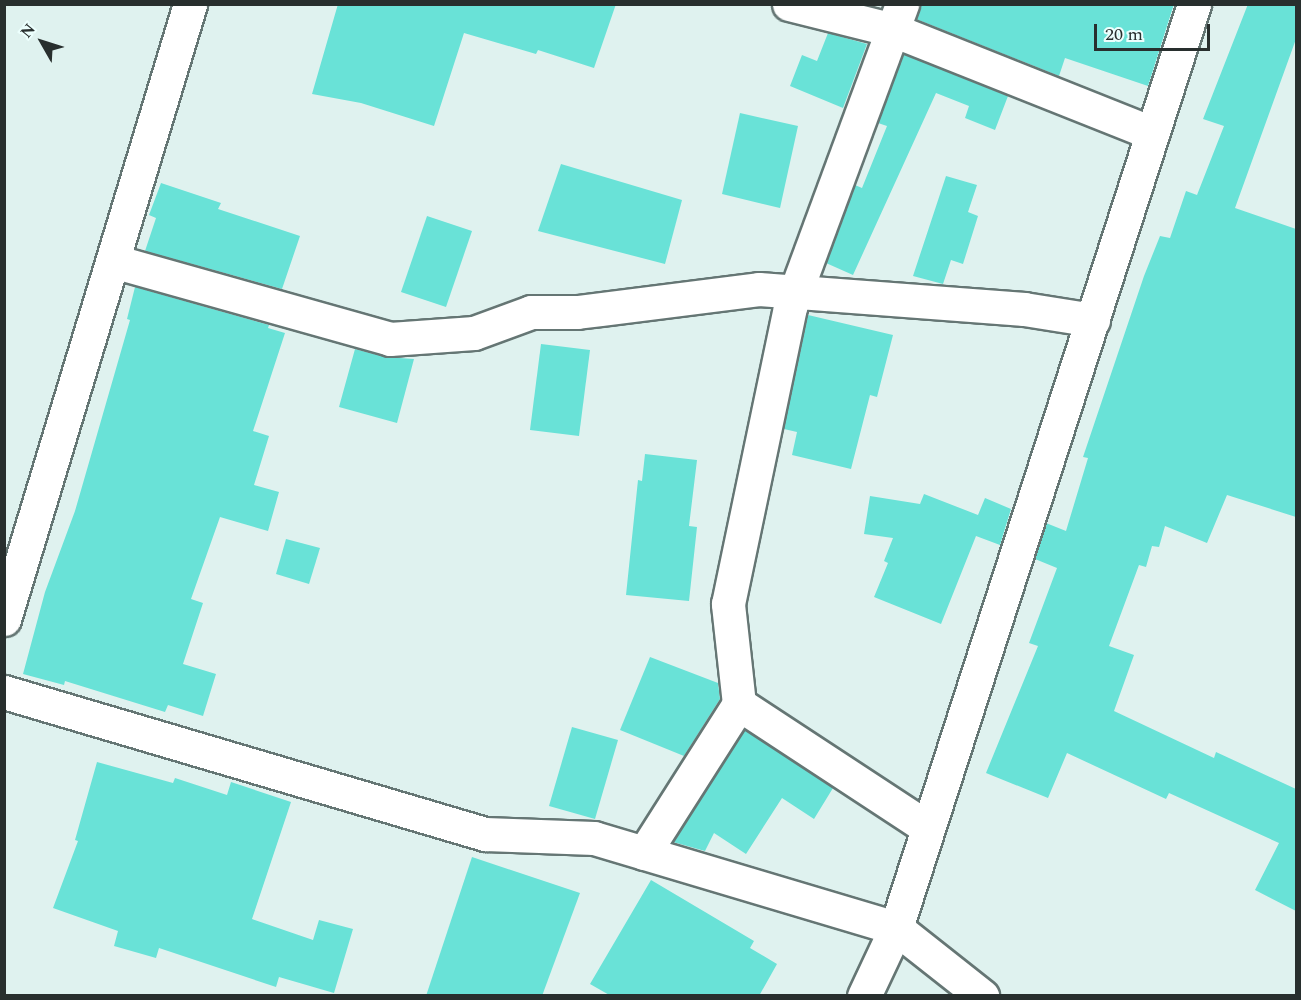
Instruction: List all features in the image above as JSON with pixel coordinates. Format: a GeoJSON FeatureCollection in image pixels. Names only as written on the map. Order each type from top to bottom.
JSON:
{"type":"FeatureCollection","features":[{"type":"Feature","properties":{"kind":"street"},"geometry":{"type":"LineString","coordinates":[[4,619],[190,4]]}},
{"type":"Feature","properties":{"kind":"street"},"geometry":{"type":"LineString","coordinates":[[789,4],[898,17],[1152,133]]}},
{"type":"Feature","properties":{"kind":"street"},"geometry":{"type":"LineString","coordinates":[[864,996],[896,928],[1194,4]]}},
{"type":"Feature","properties":{"kind":"street"},"geometry":{"type":"LineString","coordinates":[[644,853],[739,704],[728,604],[794,294],[898,17]]}},
{"type":"Feature","properties":{"kind":"street"},"geometry":{"type":"LineString","coordinates":[[112,261],[390,339],[474,333],[531,312],[577,312],[759,289],[794,294],[1024,309],[1093,320]]}},
{"type":"Feature","properties":{"kind":"street"},"geometry":{"type":"LineString","coordinates":[[4,692],[485,834],[594,838],[896,928],[982,996]]}},
{"type":"Feature","properties":{"kind":"street"},"geometry":{"type":"LineString","coordinates":[[739,704],[928,828]]}},
{"type":"Feature","properties":{"kind":"building"},"geometry":{"type":"Polygon","coordinates":[[[338,4],[616,4],[594,68],[538,50],[536,54],[464,33],[434,126],[361,103],[312,94],[338,4]]]}},
{"type":"Feature","properties":{"kind":"building"},"geometry":{"type":"Polygon","coordinates":[[[921,4],[1174,4],[1148,86],[1065,58],[1059,76],[916,19],[921,4]]]}},
{"type":"Feature","properties":{"kind":"building"},"geometry":{"type":"Polygon","coordinates":[[[1248,4],[1296,4],[1296,39],[1235,208],[1296,229],[1296,517],[1227,495],[1207,543],[1165,526],[1159,547],[1152,546],[1146,567],[1139,565],[1109,646],[1134,655],[1114,711],[1214,758],[1216,752],[1296,789],[1296,911],[1255,890],[1279,843],[1169,793],[1166,799],[1067,753],[1048,798],[986,773],[1038,646],[1029,643],[1057,568],[1035,559],[1046,523],[1066,531],[1088,458],[1083,457],[1144,276],[1160,236],[1170,238],[1186,191],[1197,195],[1224,126],[1203,119],[1248,4]]]}},
{"type":"Feature","properties":{"kind":"building"},"geometry":{"type":"Polygon","coordinates":[[[828,33],[867,44],[843,108],[790,86],[802,55],[817,61],[828,33]]]}},
{"type":"Feature","properties":{"kind":"building"},"geometry":{"type":"Polygon","coordinates":[[[903,54],[1008,96],[995,130],[965,118],[969,106],[936,93],[853,275],[826,263],[855,185],[862,188],[887,126],[878,123],[903,54]]]}},
{"type":"Feature","properties":{"kind":"building"},"geometry":{"type":"Polygon","coordinates":[[[740,113],[798,126],[780,208],[722,194],[740,113]]]}},
{"type":"Feature","properties":{"kind":"building"},"geometry":{"type":"Polygon","coordinates":[[[561,164],[682,200],[665,264],[538,231],[561,164]]]}},
{"type":"Feature","properties":{"kind":"building"},"geometry":{"type":"Polygon","coordinates":[[[946,176],[977,185],[968,212],[978,216],[963,264],[951,260],[943,284],[913,276],[946,176]]]}},
{"type":"Feature","properties":{"kind":"building"},"geometry":{"type":"Polygon","coordinates":[[[161,183],[221,203],[218,209],[300,236],[282,289],[145,251],[156,218],[149,215],[161,183]]]}},
{"type":"Feature","properties":{"kind":"building"},"geometry":{"type":"Polygon","coordinates":[[[427,216],[472,231],[446,307],[401,292],[427,216]]]}},
{"type":"Feature","properties":{"kind":"building"},"geometry":{"type":"Polygon","coordinates":[[[135,287],[269,325],[268,328],[285,333],[253,431],[269,436],[254,485],[279,492],[268,531],[220,517],[191,599],[203,603],[183,664],[216,674],[203,716],[168,705],[165,712],[65,681],[64,685],[23,674],[45,592],[75,511],[130,320],[127,319],[135,287]]]}},
{"type":"Feature","properties":{"kind":"building"},"geometry":{"type":"Polygon","coordinates":[[[808,315],[893,335],[877,397],[870,395],[851,469],[792,455],[797,432],[784,429],[808,315]]]}},
{"type":"Feature","properties":{"kind":"building"},"geometry":{"type":"Polygon","coordinates":[[[541,344],[590,350],[579,436],[530,430],[541,344]]]}},
{"type":"Feature","properties":{"kind":"building"},"geometry":{"type":"Polygon","coordinates":[[[355,349],[385,357],[414,359],[397,423],[339,407],[355,349]]]}},
{"type":"Feature","properties":{"kind":"building"},"geometry":{"type":"Polygon","coordinates":[[[645,454],[697,460],[689,526],[697,527],[689,601],[626,595],[638,480],[642,481],[645,454]]]}},
{"type":"Feature","properties":{"kind":"building"},"geometry":{"type":"Polygon","coordinates":[[[924,494],[978,515],[985,498],[1011,509],[1000,545],[976,536],[941,624],[874,597],[888,563],[884,561],[893,538],[864,534],[870,496],[920,504],[924,494]]]}},
{"type":"Feature","properties":{"kind":"building"},"geometry":{"type":"Polygon","coordinates":[[[286,539],[320,548],[309,584],[276,574],[286,539]]]}},
{"type":"Feature","properties":{"kind":"building"},"geometry":{"type":"Polygon","coordinates":[[[650,657],[718,683],[720,699],[684,756],[620,730],[650,657]]]}},
{"type":"Feature","properties":{"kind":"building"},"geometry":{"type":"Polygon","coordinates":[[[572,727],[618,740],[595,819],[549,806],[572,727]]]}},
{"type":"Feature","properties":{"kind":"building"},"geometry":{"type":"Polygon","coordinates":[[[745,730],[833,788],[814,819],[782,798],[746,854],[714,833],[705,851],[673,842],[745,730]]]}},
{"type":"Feature","properties":{"kind":"building"},"geometry":{"type":"Polygon","coordinates":[[[97,762],[173,783],[175,778],[227,795],[231,782],[291,802],[252,919],[313,940],[319,920],[353,929],[334,993],[279,977],[276,987],[159,948],[156,958],[114,946],[118,931],[53,908],[78,841],[75,840],[97,762]]]}},
{"type":"Feature","properties":{"kind":"building"},"geometry":{"type":"Polygon","coordinates":[[[472,857],[580,893],[542,996],[426,996],[472,857]]]}},
{"type":"Feature","properties":{"kind":"building"},"geometry":{"type":"Polygon","coordinates":[[[651,880],[754,941],[750,948],[777,964],[759,996],[611,996],[590,984],[651,880]]]}}]}
